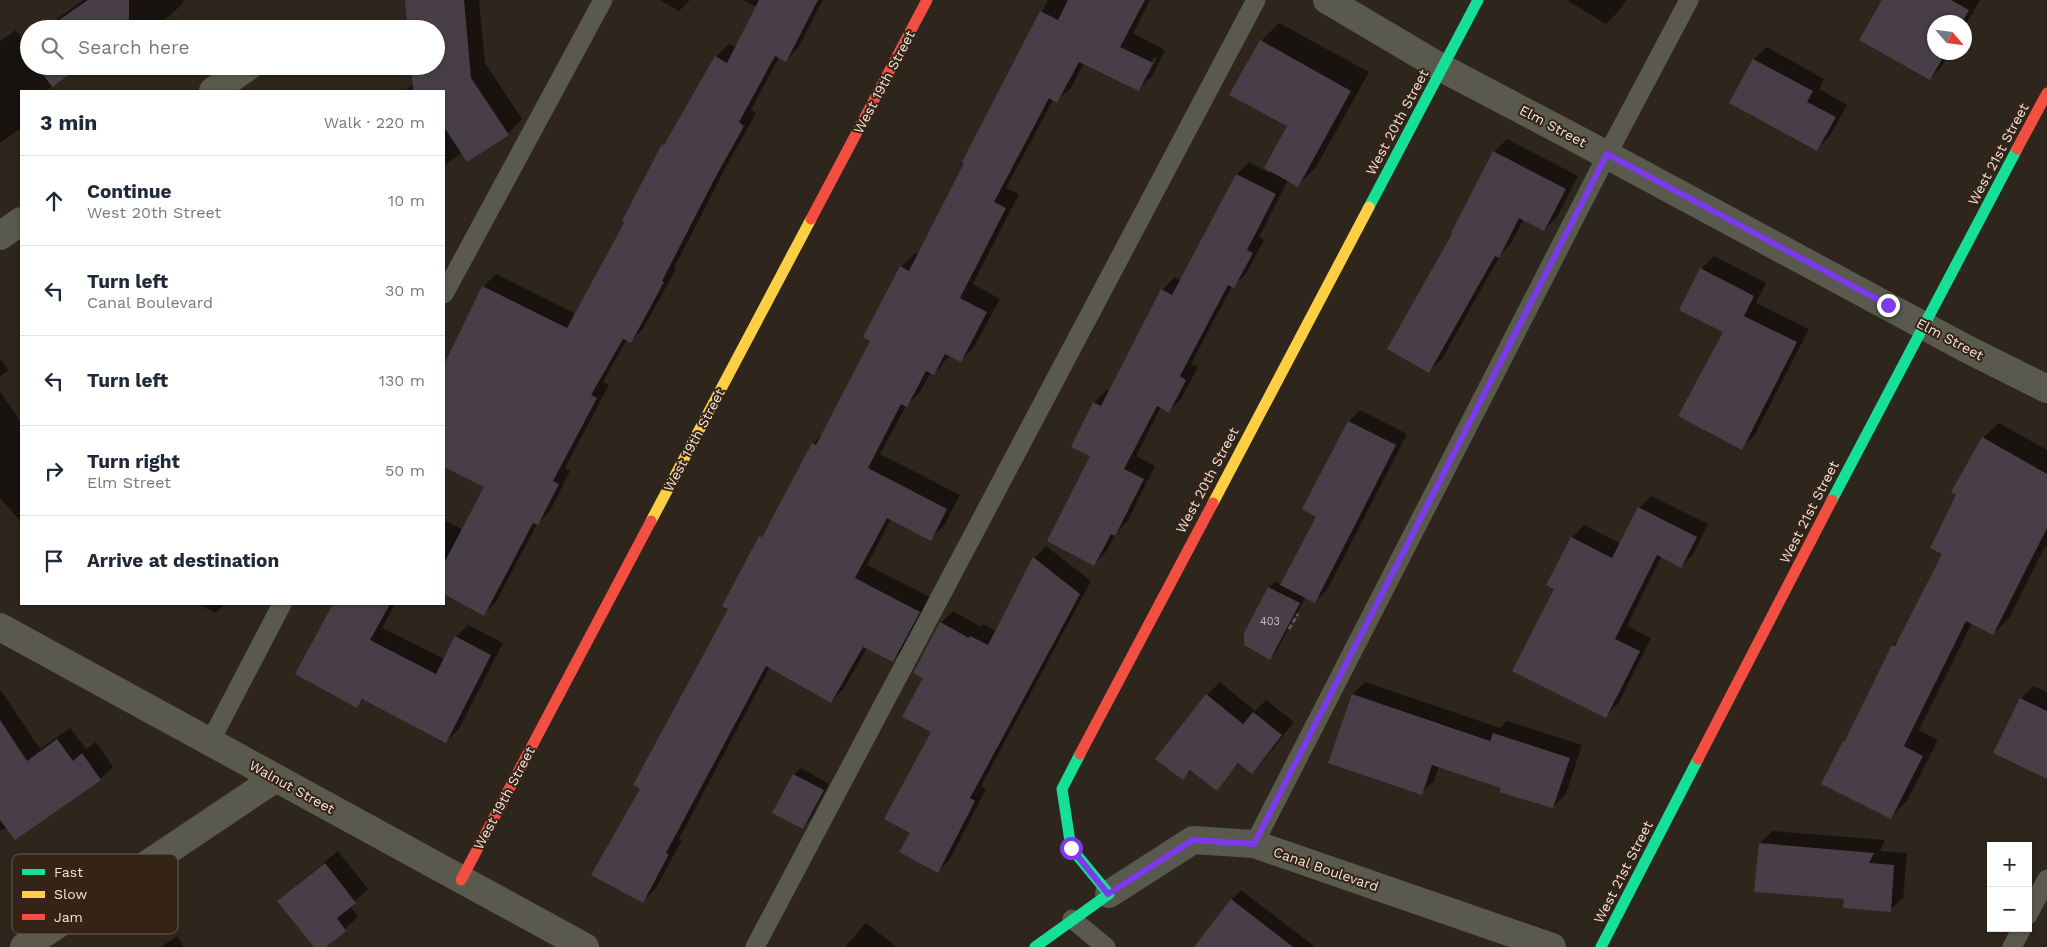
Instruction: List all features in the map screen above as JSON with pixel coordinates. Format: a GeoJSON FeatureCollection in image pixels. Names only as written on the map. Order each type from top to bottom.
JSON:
{"type":"FeatureCollection","features":[{"type":"Feature","properties":{"kind":"street","name":"West 19th Street"},"geometry":{"type":"LineString","coordinates":[[460,880],[927,0]]}},
{"type":"Feature","properties":{"kind":"street","name":"Elm Street"},"geometry":{"type":"LineString","coordinates":[[1327,0],[1442,68],[2047,389]]}},
{"type":"Feature","properties":{"kind":"street","name":"West 20th Street"},"geometry":{"type":"LineString","coordinates":[[1108,894],[1071,848],[1062,790],[1478,0]]}},
{"type":"Feature","properties":{"kind":"street"},"geometry":{"type":"LineString","coordinates":[[214,90],[236,75]]}},
{"type":"Feature","properties":{"kind":"street","name":"West 21st Street"},"geometry":{"type":"LineString","coordinates":[[1601,947],[1924,325],[2047,93]]}},
{"type":"Feature","properties":{"kind":"street"},"geometry":{"type":"LineString","coordinates":[[0,236],[20,223]]}},
{"type":"Feature","properties":{"kind":"street","name":"Walnut Street"},"geometry":{"type":"LineString","coordinates":[[0,627],[585,947]]}},
{"type":"Feature","properties":{"kind":"street"},"geometry":{"type":"LineString","coordinates":[[163,854],[276,778]]}},
{"type":"Feature","properties":{"kind":"street","name":"Canal Boulevard"},"geometry":{"type":"LineString","coordinates":[[1108,894],[1193,840],[1254,844],[1552,947]]}},
{"type":"Feature","properties":{"kind":"street"},"geometry":{"type":"LineString","coordinates":[[1035,947],[1108,894]]}},
{"type":"Feature","properties":{"kind":"street"},"geometry":{"type":"LineString","coordinates":[[24,947],[43,934]]}},
{"type":"Feature","properties":{"kind":"lane"},"geometry":{"type":"LineString","coordinates":[[445,292],[602,0]]}},
{"type":"Feature","properties":{"kind":"lane"},"geometry":{"type":"LineString","coordinates":[[755,947],[1256,0]]}},
{"type":"Feature","properties":{"kind":"lane"},"geometry":{"type":"LineString","coordinates":[[1254,844],[1607,154],[1689,0]]}},
{"type":"Feature","properties":{"kind":"lane"},"geometry":{"type":"LineString","coordinates":[[210,742],[281,605]]}},
{"type":"Feature","properties":{"kind":"lane"},"geometry":{"type":"LineString","coordinates":[[2032,907],[2047,879]]}},
{"type":"Feature","properties":{"kind":"lane"},"geometry":{"type":"LineString","coordinates":[[1072,919],[1106,947]]}},
{"type":"Feature","properties":{"kind":"lane"},"geometry":{"type":"LineString","coordinates":[[2012,947],[2020,932]]}},
{"type":"Feature","properties":{"kind":"path"},"geometry":{"type":"LineString","coordinates":[[1289,629],[1298,614]]}},
{"type":"Feature","properties":{"kind":"building"},"geometry":{"type":"Polygon","coordinates":[[[88,0],[129,0],[129,20],[59,20],[88,0]]]}},
{"type":"Feature","properties":{"kind":"building"},"geometry":{"type":"Polygon","coordinates":[[[405,0],[464,0],[471,78],[509,135],[467,162],[445,129],[445,90],[413,90],[412,75],[445,75],[445,20],[407,20],[405,0]]]}},
{"type":"Feature","properties":{"kind":"building"},"geometry":{"type":"Polygon","coordinates":[[[759,0],[818,0],[786,62],[775,56],[739,122],[744,126],[662,281],[664,282],[631,343],[623,339],[591,395],[597,398],[553,481],[559,484],[538,525],[533,523],[484,616],[445,595],[445,561],[484,487],[445,468],[445,363],[482,286],[567,328],[624,223],[622,221],[662,144],[664,145],[715,56],[727,63],[759,0]]]}},
{"type":"Feature","properties":{"kind":"building"},"geometry":{"type":"Polygon","coordinates":[[[1068,0],[1145,0],[1120,47],[1153,63],[1139,91],[1079,62],[1057,103],[1049,98],[994,202],[1006,208],[960,298],[987,312],[961,362],[945,354],[934,375],[926,371],[907,407],[901,404],[868,468],[947,509],[931,541],[887,518],[855,578],[920,612],[893,662],[863,647],[831,703],[766,666],[666,853],[669,854],[643,903],[591,875],[640,789],[633,785],[728,609],[722,606],[759,536],[762,537],[812,443],[816,445],[870,341],[863,337],[900,266],[909,271],[964,163],[962,162],[1040,11],[1058,20],[1068,0]]]}},
{"type":"Feature","properties":{"kind":"building"},"geometry":{"type":"Polygon","coordinates":[[[1882,0],[1951,0],[1969,10],[1966,15],[1927,15],[1927,60],[1941,60],[1930,80],[1859,40],[1882,0]]]}},
{"type":"Feature","properties":{"kind":"building"},"geometry":{"type":"Polygon","coordinates":[[[1260,40],[1351,91],[1298,187],[1264,168],[1287,126],[1229,95],[1260,40]]]}},
{"type":"Feature","properties":{"kind":"building"},"geometry":{"type":"Polygon","coordinates":[[[1753,59],[1813,91],[1807,102],[1836,117],[1817,151],[1729,103],[1753,59]]]}},
{"type":"Feature","properties":{"kind":"building"},"geometry":{"type":"Polygon","coordinates":[[[43,75],[69,75],[52,87],[43,75]]]}},
{"type":"Feature","properties":{"kind":"building"},"geometry":{"type":"Polygon","coordinates":[[[1493,151],[1566,189],[1544,231],[1519,218],[1499,258],[1495,256],[1429,373],[1387,349],[1452,234],[1493,151]]]}},
{"type":"Feature","properties":{"kind":"building"},"geometry":{"type":"Polygon","coordinates":[[[1236,174],[1276,194],[1247,250],[1253,253],[1234,288],[1228,285],[1180,376],[1186,380],[1169,413],[1157,406],[1124,469],[1144,479],[1115,536],[1111,534],[1094,566],[1047,541],[1090,456],[1071,447],[1093,402],[1101,406],[1161,289],[1172,295],[1236,174]]]}},
{"type":"Feature","properties":{"kind":"building"},"geometry":{"type":"Polygon","coordinates":[[[1700,268],[1754,296],[1744,316],[1797,342],[1742,450],[1678,416],[1723,332],[1679,310],[1700,268]]]}},
{"type":"Feature","properties":{"kind":"building"},"geometry":{"type":"Polygon","coordinates":[[[1348,421],[1396,445],[1315,603],[1280,585],[1316,517],[1302,509],[1348,421]]]}},
{"type":"Feature","properties":{"kind":"building"},"geometry":{"type":"Polygon","coordinates":[[[1982,437],[2047,474],[2047,528],[1993,635],[1966,621],[1904,746],[1923,756],[1891,819],[1821,784],[1892,645],[1895,646],[1942,554],[1930,548],[1956,495],[1951,492],[1982,437]]]}},
{"type":"Feature","properties":{"kind":"building"},"geometry":{"type":"Polygon","coordinates":[[[1638,507],[1697,537],[1681,568],[1657,555],[1615,639],[1640,651],[1606,718],[1512,671],[1554,589],[1546,585],[1571,537],[1612,558],[1638,507]]]}},
{"type":"Feature","properties":{"kind":"building"},"geometry":{"type":"Polygon","coordinates":[[[1033,557],[1080,594],[970,798],[975,801],[938,873],[899,852],[910,833],[884,819],[931,732],[902,717],[923,678],[913,673],[940,622],[969,638],[970,636],[988,645],[1033,557]]]}},
{"type":"Feature","properties":{"kind":"building"},"geometry":{"type":"Polygon","coordinates":[[[1268,587],[1300,603],[1270,660],[1244,645],[1244,633],[1268,587]]]}},
{"type":"Feature","properties":{"kind":"building"},"geometry":{"type":"Polygon","coordinates":[[[332,605],[389,605],[370,640],[436,674],[455,636],[491,655],[446,743],[362,699],[357,708],[295,674],[332,605]]]}},
{"type":"Feature","properties":{"kind":"building"},"geometry":{"type":"Polygon","coordinates":[[[1206,694],[1243,724],[1253,712],[1282,735],[1252,774],[1238,763],[1217,791],[1190,770],[1183,780],[1155,759],[1206,694]]]}},
{"type":"Feature","properties":{"kind":"building"},"geometry":{"type":"Polygon","coordinates":[[[1352,694],[1490,741],[1493,733],[1570,758],[1553,808],[1499,792],[1501,788],[1432,765],[1422,795],[1328,763],[1352,694]]]}},
{"type":"Feature","properties":{"kind":"building"},"geometry":{"type":"Polygon","coordinates":[[[2020,698],[2047,711],[2047,779],[1993,753],[2020,698]]]}},
{"type":"Feature","properties":{"kind":"building"},"geometry":{"type":"Polygon","coordinates":[[[0,720],[27,761],[57,739],[73,761],[82,753],[101,780],[15,840],[0,820],[0,720]]]}},
{"type":"Feature","properties":{"kind":"building"},"geometry":{"type":"Polygon","coordinates":[[[793,774],[824,790],[803,829],[772,813],[793,774]]]}},
{"type":"Feature","properties":{"kind":"building"},"geometry":{"type":"Polygon","coordinates":[[[1759,843],[1874,853],[1869,863],[1894,865],[1891,912],[1843,908],[1844,899],[1754,892],[1759,843]]]}},
{"type":"Feature","properties":{"kind":"building"},"geometry":{"type":"Polygon","coordinates":[[[325,863],[356,903],[337,918],[346,931],[326,947],[314,947],[277,901],[325,863]]]}},
{"type":"Feature","properties":{"kind":"building"},"geometry":{"type":"Polygon","coordinates":[[[1231,899],[1293,947],[1194,947],[1231,899]]]}},
{"type":"Feature","properties":{"kind":"traffic: fast"},"geometry":{"type":"LineString","coordinates":[[1369,207],[1478,0]]}},
{"type":"Feature","properties":{"kind":"traffic: fast"},"geometry":{"type":"LineString","coordinates":[[1832,500],[2017,149]]}},
{"type":"Feature","properties":{"kind":"traffic: fast"},"geometry":{"type":"LineString","coordinates":[[1035,947],[1109,894],[1071,848],[1062,789],[1080,754]]}},
{"type":"Feature","properties":{"kind":"traffic: fast"},"geometry":{"type":"LineString","coordinates":[[1601,947],[1698,759]]}},
{"type":"Feature","properties":{"kind":"traffic: slow"},"geometry":{"type":"LineString","coordinates":[[1213,503],[1369,207]]}},
{"type":"Feature","properties":{"kind":"traffic: slow"},"geometry":{"type":"LineString","coordinates":[[651,521],[811,219]]}},
{"type":"Feature","properties":{"kind":"traffic: jam"},"geometry":{"type":"LineString","coordinates":[[811,219],[927,0]]}},
{"type":"Feature","properties":{"kind":"traffic: jam"},"geometry":{"type":"LineString","coordinates":[[2017,149],[2047,93]]}},
{"type":"Feature","properties":{"kind":"traffic: jam"},"geometry":{"type":"LineString","coordinates":[[1698,759],[1832,500]]}},
{"type":"Feature","properties":{"kind":"traffic: jam"},"geometry":{"type":"LineString","coordinates":[[1080,754],[1213,503]]}},
{"type":"Feature","properties":{"kind":"traffic: jam"},"geometry":{"type":"LineString","coordinates":[[461,880],[651,521]]}},
{"type":"Feature","properties":{"kind":"route"},"geometry":{"type":"LineString","coordinates":[[1071,848],[1108,894],[1193,840],[1254,844],[1607,154],[1888,305]]}}]}
